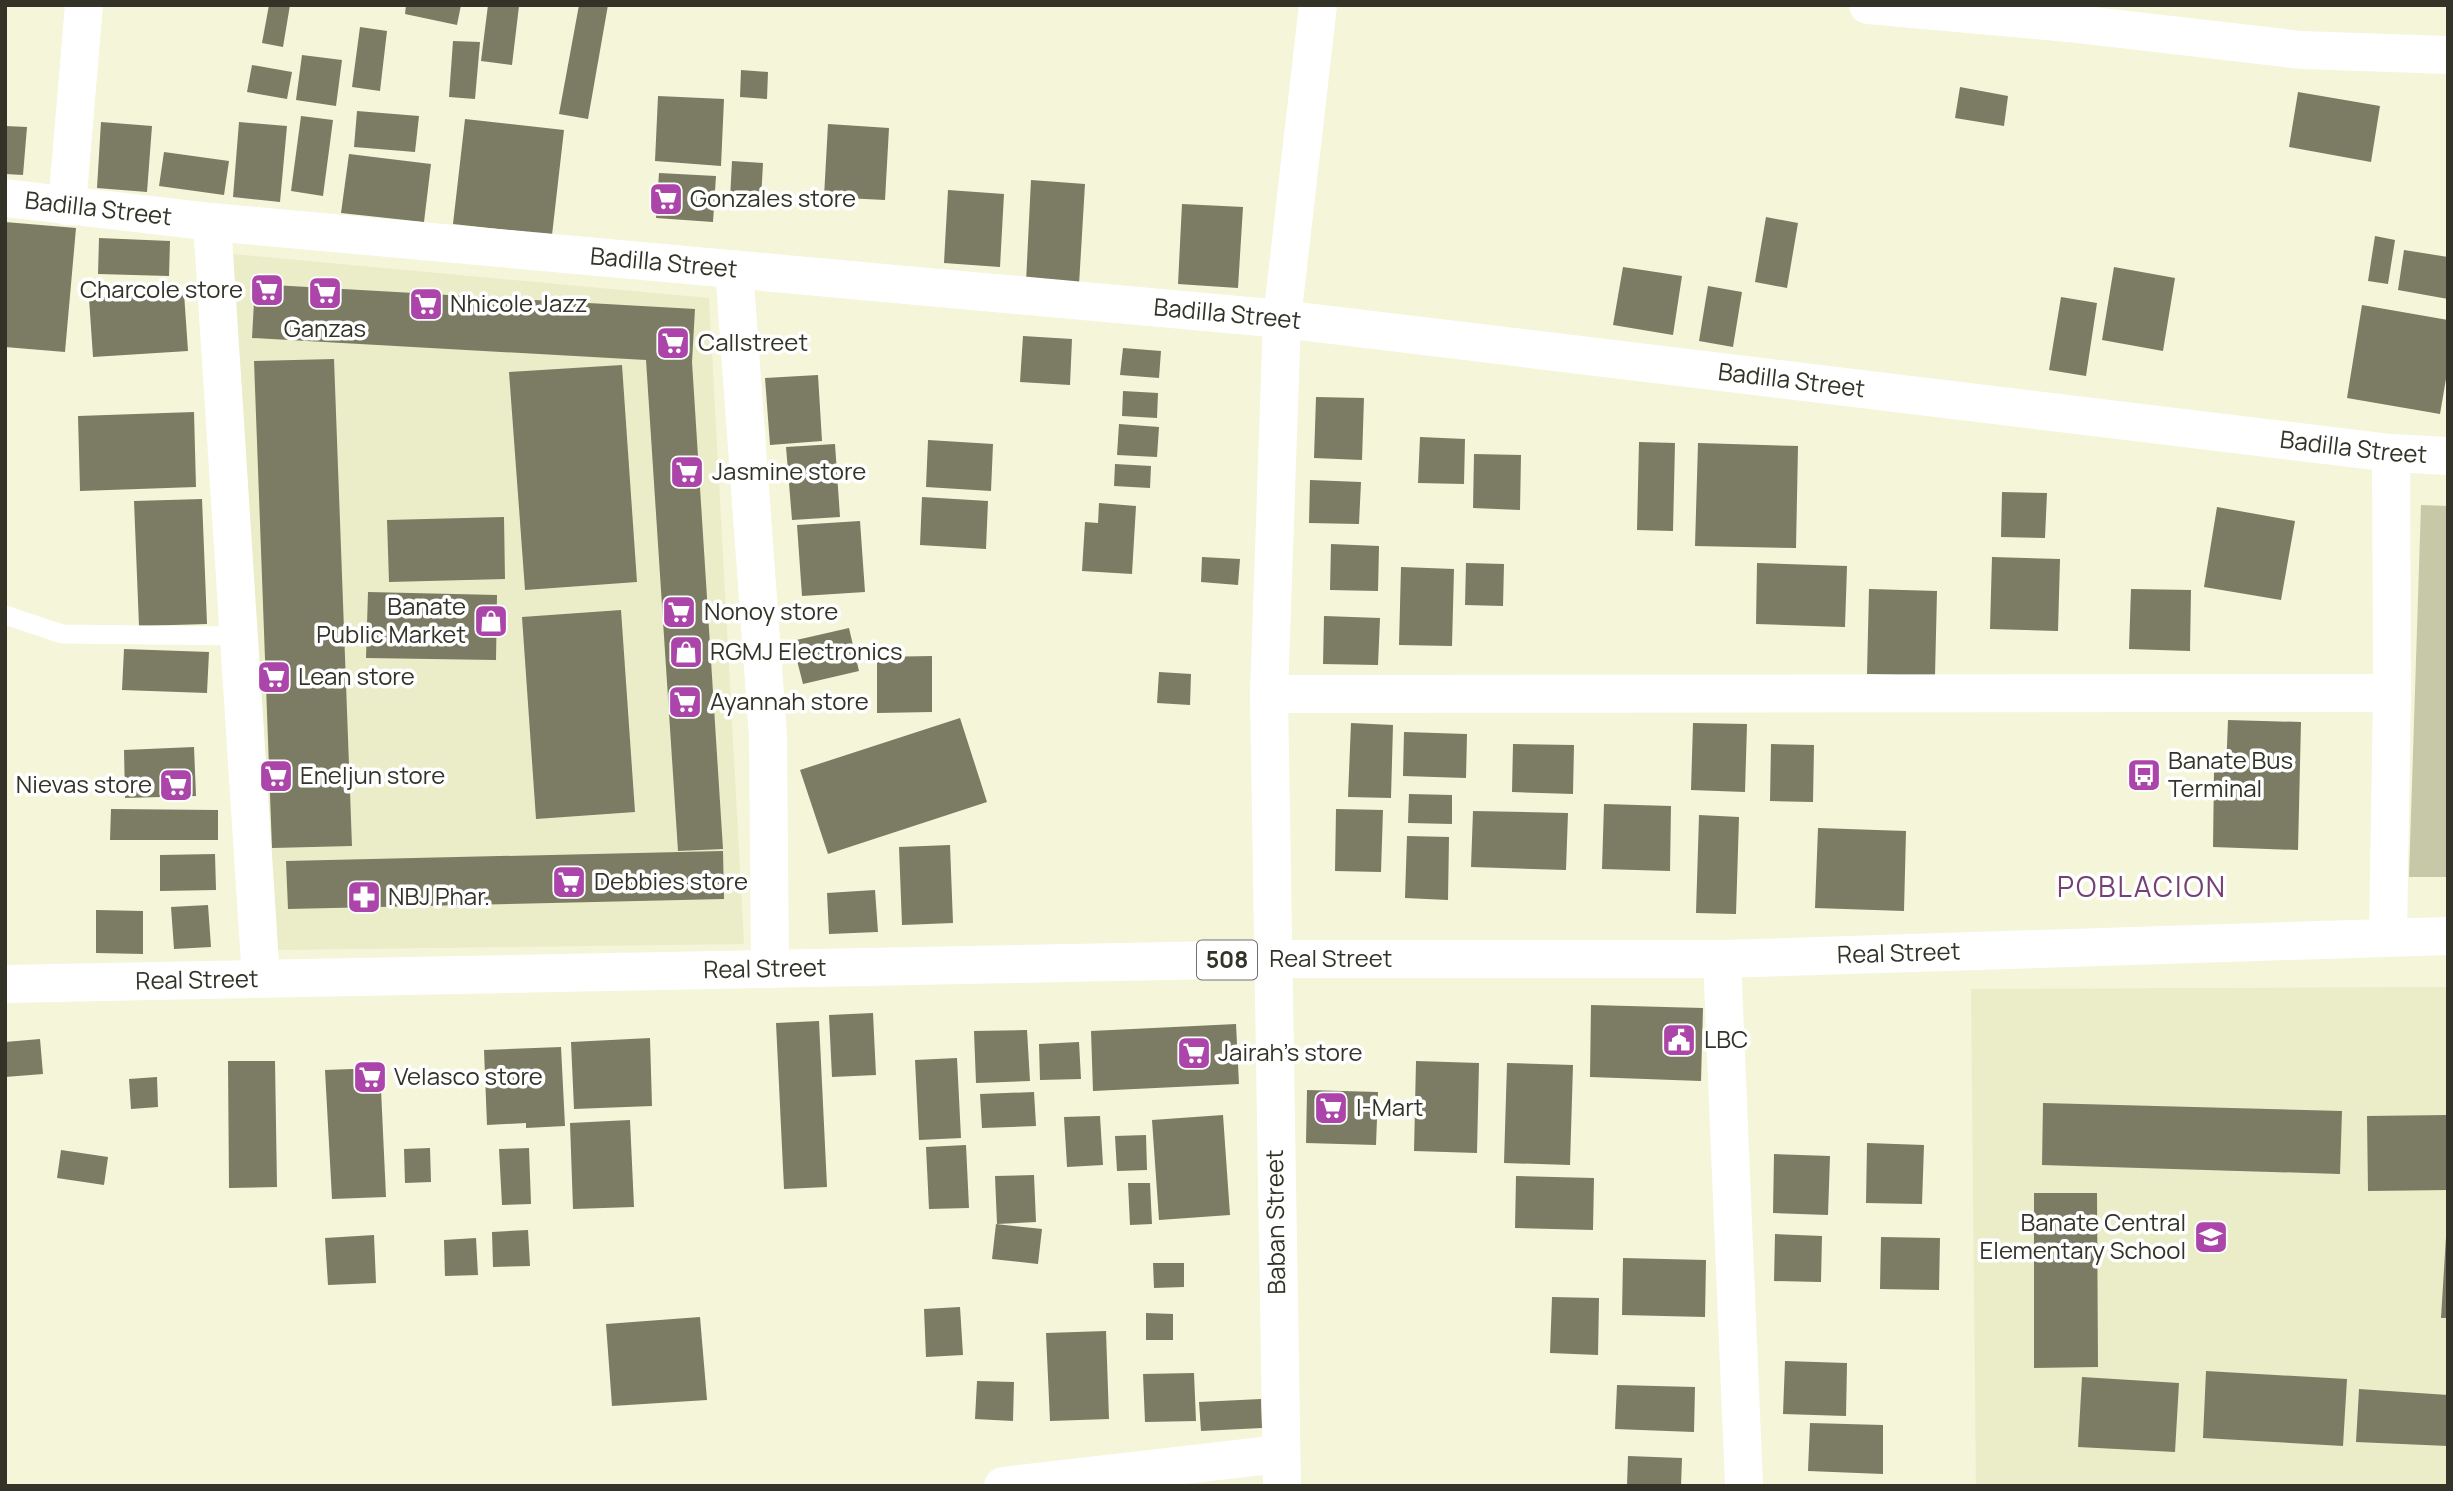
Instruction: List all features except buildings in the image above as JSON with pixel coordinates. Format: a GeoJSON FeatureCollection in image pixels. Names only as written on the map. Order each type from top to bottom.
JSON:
{"type":"FeatureCollection","features":[{"type":"Feature","properties":{"kind":"street"},"geometry":{"type":"LineString","coordinates":[[67,206],[84,5]]}},
{"type":"Feature","properties":{"kind":"street","name":"Baban Street"},"geometry":{"type":"LineString","coordinates":[[1281,1470],[1269,694],[1282,319],[1318,5]]}},
{"type":"Feature","properties":{"kind":"street"},"geometry":{"type":"LineString","coordinates":[[1868,5],[2068,23],[2301,50],[2448,55]]}},
{"type":"Feature","properties":{"kind":"street","name":"Badilla Street"},"geometry":{"type":"LineString","coordinates":[[5,198],[212,222],[1282,319],[2391,453],[2448,456]]}},
{"type":"Feature","properties":{"kind":"street"},"geometry":{"type":"LineString","coordinates":[[212,222],[261,979]]}},
{"type":"Feature","properties":{"kind":"street"},"geometry":{"type":"LineString","coordinates":[[734,269],[768,736],[769,969]]}},
{"type":"Feature","properties":{"kind":"street"},"geometry":{"type":"LineString","coordinates":[[2388,937],[2392,693],[2391,453]]}},
{"type":"Feature","properties":{"kind":"street"},"geometry":{"type":"LineString","coordinates":[[1269,694],[2392,693]]}},
{"type":"Feature","properties":{"kind":"street","name":"Real Street"},"geometry":{"type":"LineString","coordinates":[[5,984],[1272,959],[1722,959],[2448,936]]}},
{"type":"Feature","properties":{"kind":"street"},"geometry":{"type":"LineString","coordinates":[[1722,959],[1744,1486]]}},
{"type":"Feature","properties":{"kind":"street"},"geometry":{"type":"LineString","coordinates":[[1003,1486],[1281,1470]]}},
{"type":"Feature","properties":{"kind":"lane"},"geometry":{"type":"LineString","coordinates":[[5,615],[62,634],[238,636]]}},
{"type":"Feature","properties":{"kind":"shaded area","name":"Banate Public Market"},"geometry":{"type":"Polygon","coordinates":[[[232,254],[709,298],[744,944],[276,950],[232,254]]]}},
{"type":"Feature","properties":{"kind":"shaded area"},"geometry":{"type":"Polygon","coordinates":[[[2421,505],[2448,506],[2448,877],[2409,877],[2421,505]]]}},
{"type":"Feature","properties":{"kind":"shaded area","name":"Banate Central Elementary School"},"geometry":{"type":"Polygon","coordinates":[[[2448,987],[2448,1486],[1976,1486],[1971,989],[2448,987]]]}},
{"type":"Feature","properties":{"kind":"place","name":"Gonzales store"},"geometry":{"type":"Point","coordinates":[666,199]}},
{"type":"Feature","properties":{"kind":"place","name":"Charcole store"},"geometry":{"type":"Point","coordinates":[267,290]}},
{"type":"Feature","properties":{"kind":"place","name":"Ganzas"},"geometry":{"type":"Point","coordinates":[325,293]}},
{"type":"Feature","properties":{"kind":"place","name":"Nhicole Jazz"},"geometry":{"type":"Point","coordinates":[426,304]}},
{"type":"Feature","properties":{"kind":"place","name":"Callstreet"},"geometry":{"type":"Point","coordinates":[673,343]}},
{"type":"Feature","properties":{"kind":"place","name":"Jasmine store"},"geometry":{"type":"Point","coordinates":[687,472]}},
{"type":"Feature","properties":{"kind":"place","name":"Nonoy store"},"geometry":{"type":"Point","coordinates":[679,612]}},
{"type":"Feature","properties":{"kind":"place","name":"Banate Public Market"},"geometry":{"type":"Point","coordinates":[491,621]}},
{"type":"Feature","properties":{"kind":"place","name":"RGMJ Electronics"},"geometry":{"type":"Point","coordinates":[686,652]}},
{"type":"Feature","properties":{"kind":"place","name":"Lean store"},"geometry":{"type":"Point","coordinates":[274,677]}},
{"type":"Feature","properties":{"kind":"place","name":"Ayannah store"},"geometry":{"type":"Point","coordinates":[685,702]}},
{"type":"Feature","properties":{"kind":"place","name":"Banate Bus Terminal"},"geometry":{"type":"Point","coordinates":[2144,775]}},
{"type":"Feature","properties":{"kind":"place","name":"Eneljun store"},"geometry":{"type":"Point","coordinates":[276,776]}},
{"type":"Feature","properties":{"kind":"place","name":"Nievas store"},"geometry":{"type":"Point","coordinates":[176,785]}},
{"type":"Feature","properties":{"kind":"place","name":"Debbies store"},"geometry":{"type":"Point","coordinates":[569,882]}},
{"type":"Feature","properties":{"kind":"place","name":"NBJ Phar."},"geometry":{"type":"Point","coordinates":[364,897]}},
{"type":"Feature","properties":{"kind":"place","name":"LBC"},"geometry":{"type":"Point","coordinates":[1679,1040]}},
{"type":"Feature","properties":{"kind":"place","name":"Jairah's store"},"geometry":{"type":"Point","coordinates":[1194,1053]}},
{"type":"Feature","properties":{"kind":"place","name":"Velasco store"},"geometry":{"type":"Point","coordinates":[370,1077]}},
{"type":"Feature","properties":{"kind":"place","name":"I-Mart"},"geometry":{"type":"Point","coordinates":[1331,1108]}},
{"type":"Feature","properties":{"kind":"place","name":"Banate Central Elementary School"},"geometry":{"type":"Point","coordinates":[2211,1237]}},
{"type":"Feature","properties":{"kind":"district","name":"POBLACION"},"geometry":{"type":"Point","coordinates":[2142,887]}}]}
